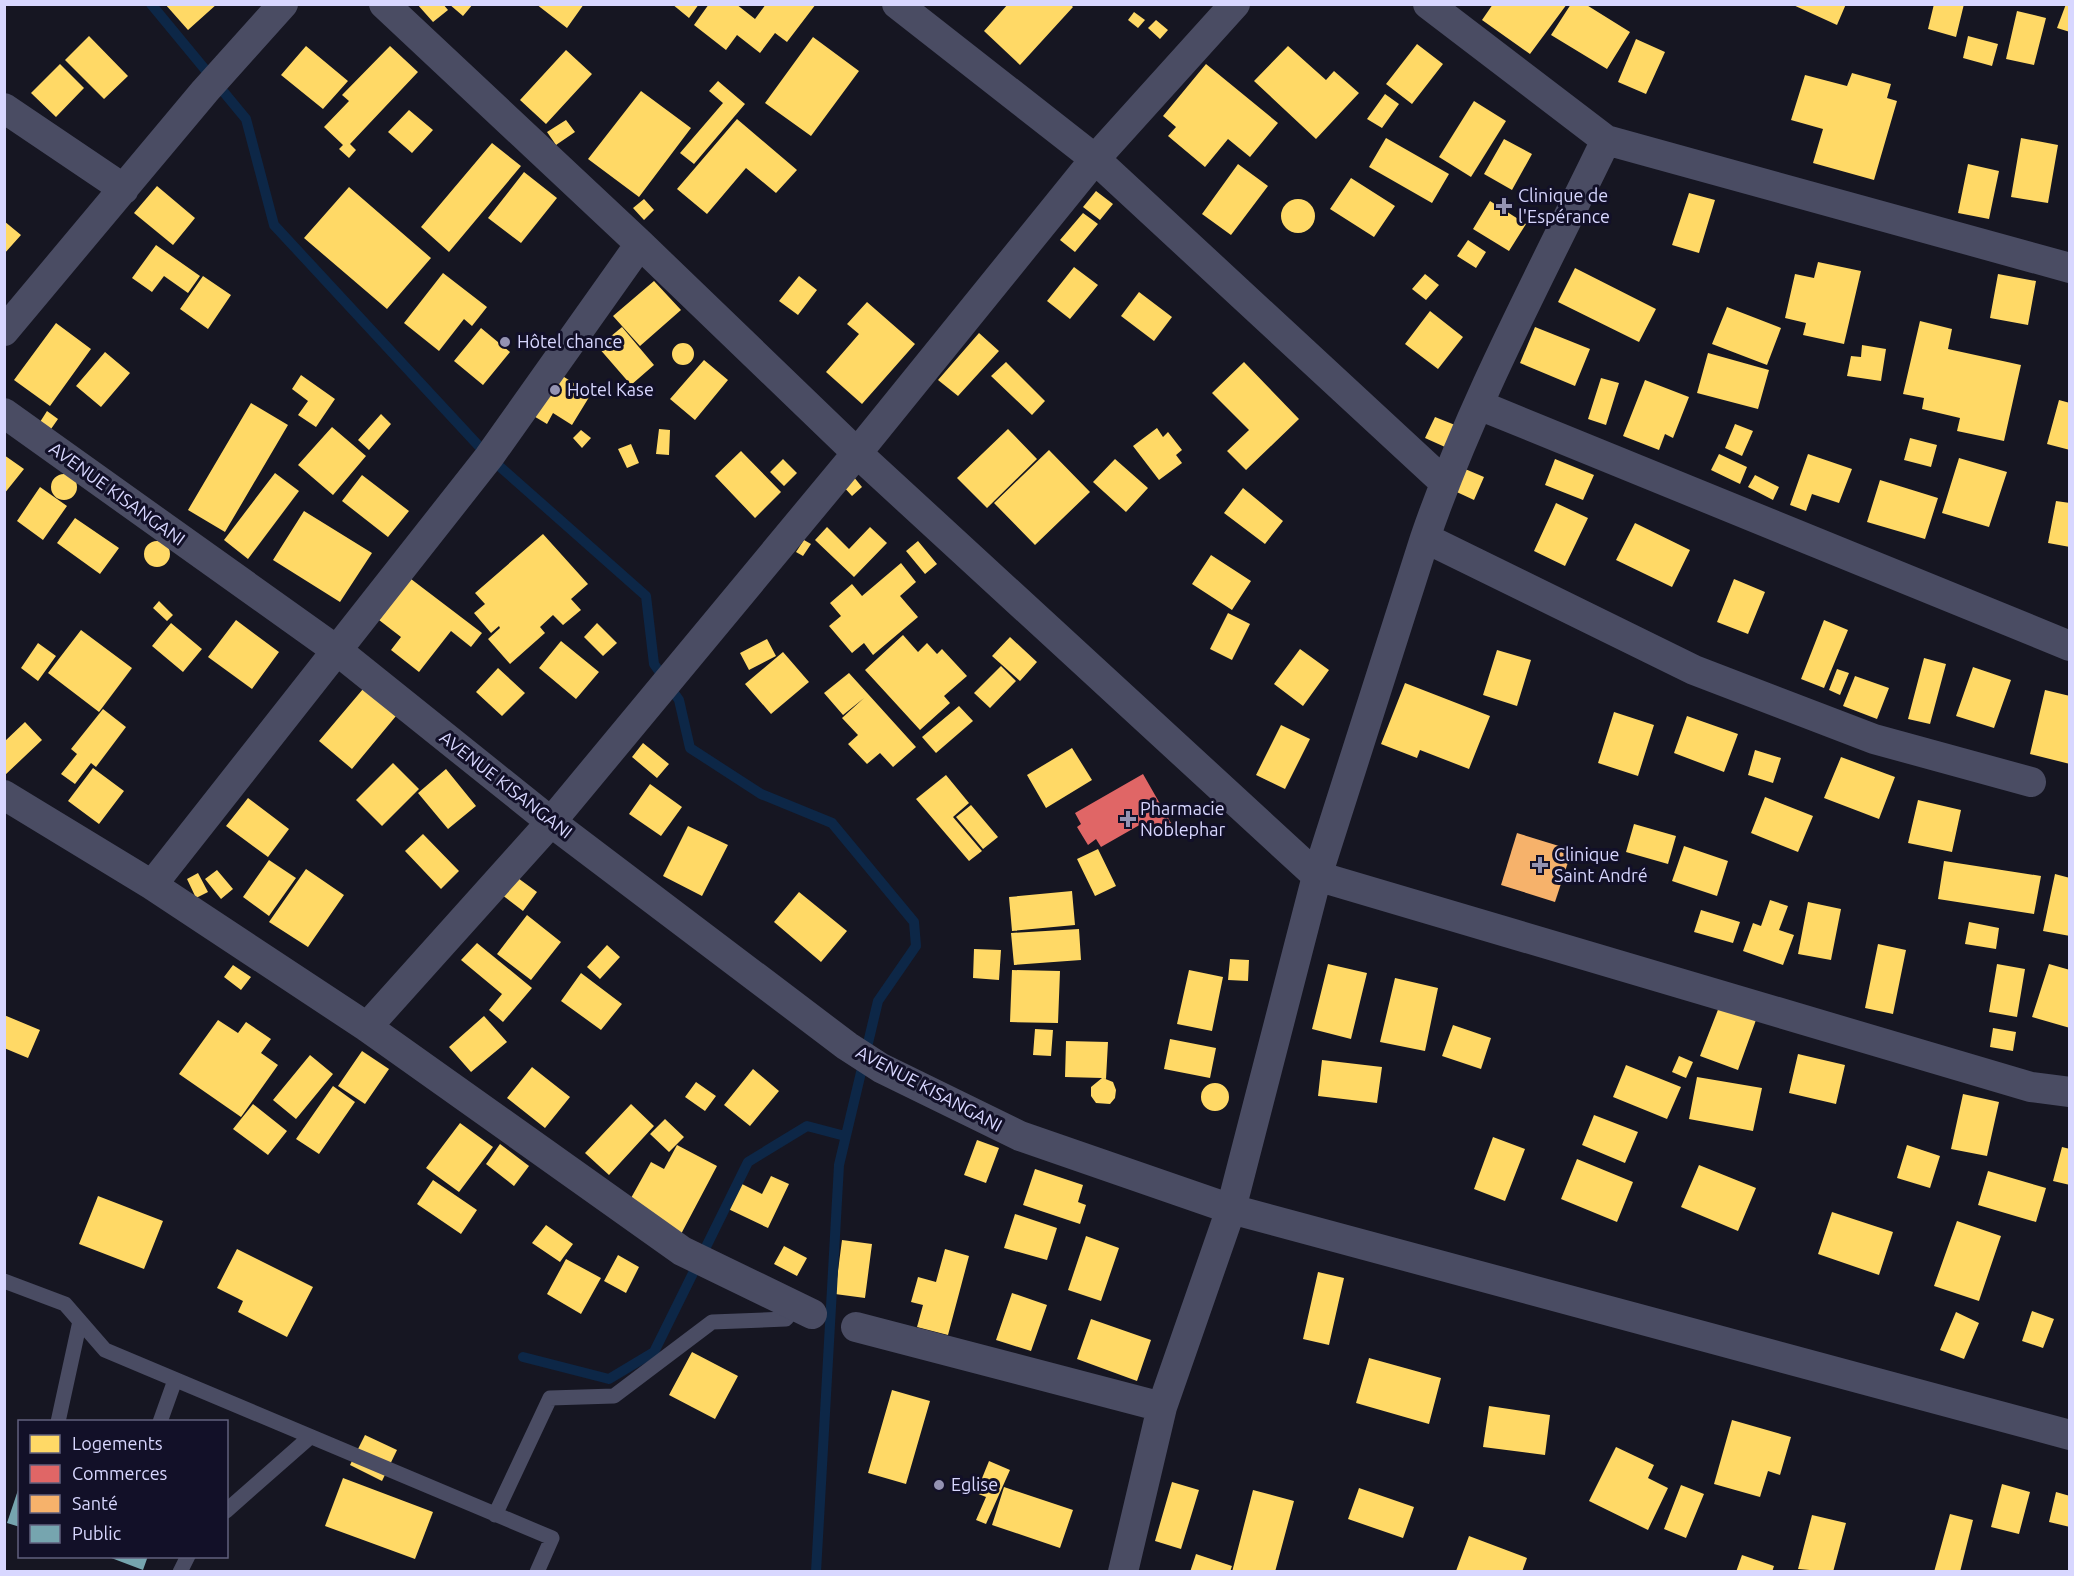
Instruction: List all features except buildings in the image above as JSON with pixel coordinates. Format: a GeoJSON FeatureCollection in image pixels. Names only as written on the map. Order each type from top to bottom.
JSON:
{"type":"FeatureCollection","features":[{"type":"Feature","properties":{"kind":"street"},"geometry":{"type":"LineString","coordinates":[[4,331],[205,91],[284,4]]}},
{"type":"Feature","properties":{"kind":"street"},"geometry":{"type":"LineString","coordinates":[[384,4],[640,244],[857,453],[1317,876],[2031,1087],[2070,1092]]}},
{"type":"Feature","properties":{"kind":"street"},"geometry":{"type":"LineString","coordinates":[[897,4],[1095,159],[1444,482]]}},
{"type":"Feature","properties":{"kind":"street"},"geometry":{"type":"LineString","coordinates":[[367,1027],[551,822],[857,453],[1095,159],[1235,4]]}},
{"type":"Feature","properties":{"kind":"street"},"geometry":{"type":"LineString","coordinates":[[1428,4],[1606,140],[2070,268]]}},
{"type":"Feature","properties":{"kind":"street"},"geometry":{"type":"LineString","coordinates":[[4,108],[124,189]]}},
{"type":"Feature","properties":{"kind":"street"},"geometry":{"type":"LineString","coordinates":[[1123,1572],[1162,1407],[1231,1209],[1317,876],[1425,538],[1444,482],[1479,405],[1606,140]]}},
{"type":"Feature","properties":{"kind":"street"},"geometry":{"type":"LineString","coordinates":[[152,885],[339,652],[489,457],[640,244]]}},
{"type":"Feature","properties":{"kind":"street"},"geometry":{"type":"LineString","coordinates":[[1479,405],[2070,646]]}},
{"type":"Feature","properties":{"kind":"street","name":"AVENUE KISANGANI"},"geometry":{"type":"LineString","coordinates":[[4,413],[339,652],[551,822],[847,1046],[881,1068],[1020,1136],[1231,1209],[2070,1435]]}},
{"type":"Feature","properties":{"kind":"street"},"geometry":{"type":"LineString","coordinates":[[1425,538],[1694,670],[1874,739],[2031,782]]}},
{"type":"Feature","properties":{"kind":"street"},"geometry":{"type":"LineString","coordinates":[[4,795],[152,885],[367,1027],[682,1251],[720,1272],[804,1310]]}},
{"type":"Feature","properties":{"kind":"street"},"geometry":{"type":"LineString","coordinates":[[856,1327],[1162,1407]]}},
{"type":"Feature","properties":{"kind":"lane"},"geometry":{"type":"LineString","coordinates":[[4,1281],[65,1304],[105,1350],[552,1538],[537,1572]]}},
{"type":"Feature","properties":{"kind":"lane"},"geometry":{"type":"LineString","coordinates":[[495,1515],[550,1398],[614,1396],[712,1322],[786,1319],[804,1310]]}},
{"type":"Feature","properties":{"kind":"lane"},"geometry":{"type":"LineString","coordinates":[[58,1420],[80,1321]]}},
{"type":"Feature","properties":{"kind":"lane"},"geometry":{"type":"LineString","coordinates":[[161,1420],[175,1380]]}},
{"type":"Feature","properties":{"kind":"lane"},"geometry":{"type":"LineString","coordinates":[[228,1508],[310,1437]]}},
{"type":"Feature","properties":{"kind":"lane"},"geometry":{"type":"LineString","coordinates":[[180,1572],[187,1558]]}},
{"type":"Feature","properties":{"kind":"waterway"},"geometry":{"type":"LineString","coordinates":[[151,4],[246,119],[274,225],[489,457],[646,596],[654,664],[679,700],[690,748],[761,794],[832,823],[914,922],[916,946],[878,1001],[839,1165],[816,1572]]}},
{"type":"Feature","properties":{"kind":"waterway"},"geometry":{"type":"LineString","coordinates":[[523,1357],[609,1379],[654,1352],[748,1162],[807,1126],[845,1136]]}},
{"type":"Feature","properties":{"kind":"place","name":"Clinique de l'Espérance"},"geometry":{"type":"Point","coordinates":[1504,206]}},
{"type":"Feature","properties":{"kind":"place","name":"Hôtel chance"},"geometry":{"type":"Point","coordinates":[505,342]}},
{"type":"Feature","properties":{"kind":"place","name":"Hotel Kase"},"geometry":{"type":"Point","coordinates":[555,390]}},
{"type":"Feature","properties":{"kind":"place","name":"Pharmacie Noblephar"},"geometry":{"type":"Point","coordinates":[1128,819]}},
{"type":"Feature","properties":{"kind":"place","name":"Clinique Saint André"},"geometry":{"type":"Point","coordinates":[1540,865]}},
{"type":"Feature","properties":{"kind":"place","name":"Eglise"},"geometry":{"type":"Point","coordinates":[939,1485]}}]}
